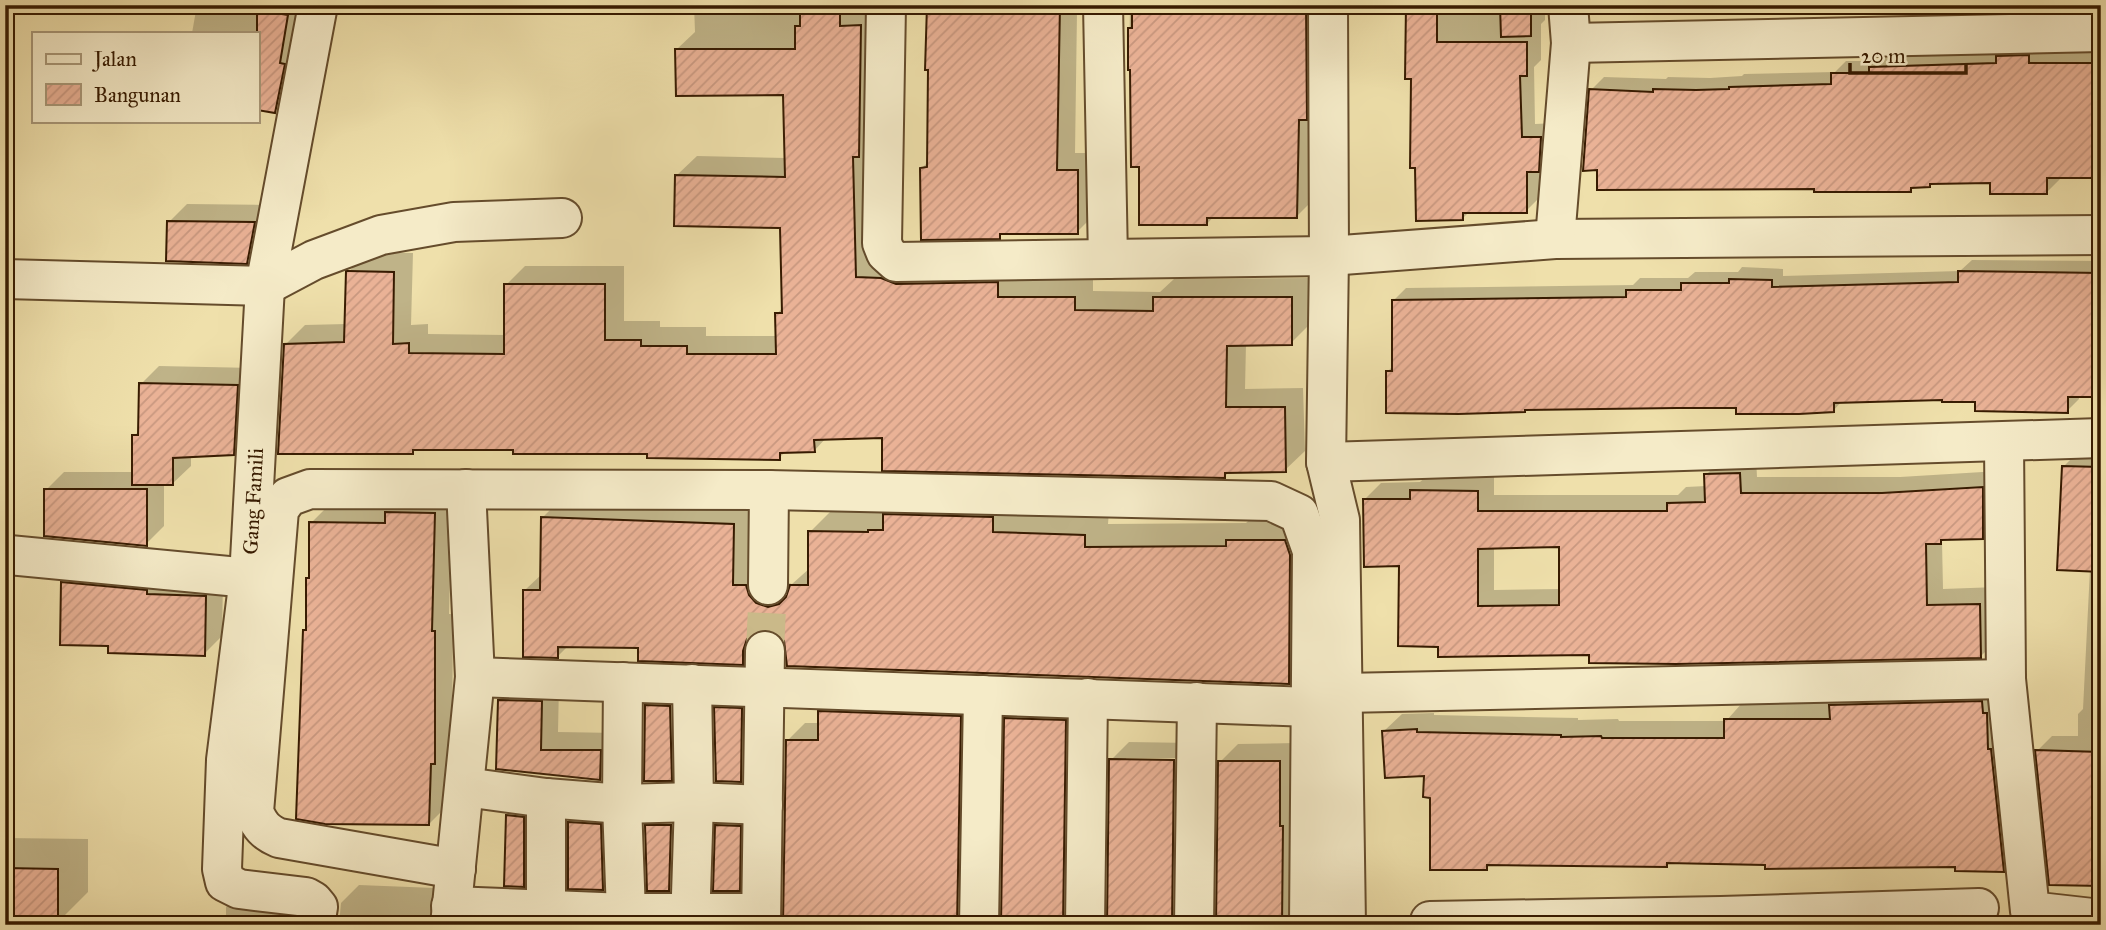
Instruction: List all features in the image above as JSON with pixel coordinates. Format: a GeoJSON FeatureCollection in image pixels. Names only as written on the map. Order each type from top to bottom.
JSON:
{"type":"FeatureCollection","features":[{"type":"Feature","properties":{"kind":"street","name":"Gang Famili"},"geometry":{"type":"LineString","coordinates":[[315,925],[318,907],[313,901],[306,897],[239,889],[225,882],[222,869],[226,760],[249,578],[265,286],[318,5]]}},
{"type":"Feature","properties":{"kind":"street"},"geometry":{"type":"LineString","coordinates":[[886,5],[882,243],[886,253],[896,262],[1329,256],[1556,239],[2101,234]]}},
{"type":"Feature","properties":{"kind":"street"},"geometry":{"type":"LineString","coordinates":[[1103,5],[1108,259]]}},
{"type":"Feature","properties":{"kind":"street"},"geometry":{"type":"LineString","coordinates":[[1310,925],[1340,520],[1326,462],[1328,5]]}},
{"type":"Feature","properties":{"kind":"street"},"geometry":{"type":"LineString","coordinates":[[1556,239],[1571,43],[1568,5]]}},
{"type":"Feature","properties":{"kind":"street"},"geometry":{"type":"LineString","coordinates":[[1571,43],[2101,32]]}},
{"type":"Feature","properties":{"kind":"street"},"geometry":{"type":"LineString","coordinates":[[5,279],[265,286],[314,260],[381,235],[454,222],[562,218]]}},
{"type":"Feature","properties":{"kind":"street"},"geometry":{"type":"LineString","coordinates":[[1326,462],[2101,438]]}},
{"type":"Feature","properties":{"kind":"street"},"geometry":{"type":"LineString","coordinates":[[2004,442],[2006,679],[2030,911],[2101,919]]}},
{"type":"Feature","properties":{"kind":"street"},"geometry":{"type":"LineString","coordinates":[[456,869],[279,838],[259,824],[254,812],[279,510],[288,497],[310,489],[466,489],[769,491],[1271,501],[1299,514],[1311,551],[1346,925]]}},
{"type":"Feature","properties":{"kind":"street"},"geometry":{"type":"LineString","coordinates":[[466,489],[475,677],[451,915],[546,918],[626,912],[690,919],[761,919],[765,669]]}},
{"type":"Feature","properties":{"kind":"street"},"geometry":{"type":"LineString","coordinates":[[768,585],[769,491]]}},
{"type":"Feature","properties":{"kind":"street"},"geometry":{"type":"LineString","coordinates":[[9,555],[249,578]]}},
{"type":"Feature","properties":{"kind":"street"},"geometry":{"type":"LineString","coordinates":[[475,677],[692,684],[765,669],[983,695],[1196,702],[2006,679]]}},
{"type":"Feature","properties":{"kind":"street"},"geometry":{"type":"LineString","coordinates":[[623,682],[622,804],[626,912]]}},
{"type":"Feature","properties":{"kind":"street"},"geometry":{"type":"LineString","coordinates":[[690,919],[694,802],[692,684]]}},
{"type":"Feature","properties":{"kind":"street"},"geometry":{"type":"LineString","coordinates":[[979,925],[983,695]]}},
{"type":"Feature","properties":{"kind":"street"},"geometry":{"type":"LineString","coordinates":[[1085,925],[1088,698]]}},
{"type":"Feature","properties":{"kind":"street"},"geometry":{"type":"LineString","coordinates":[[1194,925],[1196,702]]}},
{"type":"Feature","properties":{"kind":"street"},"geometry":{"type":"LineString","coordinates":[[465,787],[546,798],[622,804],[694,802],[763,805]]}},
{"type":"Feature","properties":{"kind":"street"},"geometry":{"type":"LineString","coordinates":[[546,798],[546,918]]}},
{"type":"Feature","properties":{"kind":"street"},"geometry":{"type":"LineString","coordinates":[[1430,921],[1721,920],[1979,908]]}},
{"type":"Feature","properties":{"kind":"building"},"geometry":{"type":"Polygon","coordinates":[[[800,5],[840,5],[840,26],[861,25],[859,157],[853,157],[856,277],[881,278],[896,284],[998,282],[998,297],[1075,297],[1075,310],[1153,311],[1153,297],[1292,297],[1292,345],[1227,346],[1226,407],[1285,407],[1286,472],[1225,473],[1225,478],[882,471],[882,438],[814,440],[815,452],[780,453],[780,460],[647,458],[647,454],[513,454],[513,450],[413,450],[413,454],[278,454],[284,344],[344,342],[346,271],[394,272],[393,344],[409,343],[409,353],[504,354],[504,284],[605,284],[605,340],[641,340],[641,346],[687,346],[687,354],[776,354],[775,313],[782,313],[780,228],[674,226],[675,175],[785,177],[783,95],[676,96],[675,49],[795,49],[795,26],[800,26],[800,5]]]}},
{"type":"Feature","properties":{"kind":"building"},"geometry":{"type":"Polygon","coordinates":[[[927,5],[1060,5],[1057,170],[1078,170],[1078,234],[1000,234],[1000,239],[921,240],[920,168],[927,167],[927,5]]]}},
{"type":"Feature","properties":{"kind":"building"},"geometry":{"type":"Polygon","coordinates":[[[1132,5],[1306,5],[1307,120],[1299,120],[1297,218],[1207,218],[1207,225],[1139,225],[1139,167],[1131,167],[1128,28],[1132,28],[1132,5]]]}},
{"type":"Feature","properties":{"kind":"building"},"geometry":{"type":"Polygon","coordinates":[[[1406,5],[1437,5],[1437,42],[1527,42],[1527,76],[1520,76],[1522,137],[1541,137],[1539,172],[1527,172],[1527,213],[1463,213],[1463,220],[1416,221],[1415,168],[1410,168],[1411,79],[1405,79],[1406,5]]]}},
{"type":"Feature","properties":{"kind":"building"},"geometry":{"type":"Polygon","coordinates":[[[1500,5],[1531,5],[1531,36],[1501,37],[1500,5]]]}},
{"type":"Feature","properties":{"kind":"building"},"geometry":{"type":"Polygon","coordinates":[[[257,10],[288,15],[280,63],[285,64],[275,113],[259,110],[257,10]]]}},
{"type":"Feature","properties":{"kind":"building"},"geometry":{"type":"Polygon","coordinates":[[[2029,55],[2029,63],[2101,63],[2101,178],[2047,178],[2047,194],[1990,194],[1990,183],[1930,184],[1930,187],[1911,188],[1911,192],[1814,192],[1814,189],[1597,190],[1597,170],[1583,171],[1589,89],[1653,92],[1653,89],[1696,90],[1831,84],[1831,73],[1869,73],[1869,67],[1996,63],[1996,56],[2029,55]]]}},
{"type":"Feature","properties":{"kind":"building"},"geometry":{"type":"Polygon","coordinates":[[[167,221],[255,222],[247,264],[166,261],[167,221]]]}},
{"type":"Feature","properties":{"kind":"building"},"geometry":{"type":"Polygon","coordinates":[[[1958,271],[2101,273],[2101,397],[2068,397],[2068,413],[1975,411],[1975,402],[1942,400],[1834,403],[1834,412],[1799,414],[1736,414],[1736,408],[1386,413],[1386,371],[1392,371],[1392,300],[1626,297],[1626,290],[1681,290],[1681,283],[1729,283],[1729,279],[1772,280],[1772,287],[1958,282],[1958,271]]]}},
{"type":"Feature","properties":{"kind":"building"},"geometry":{"type":"Polygon","coordinates":[[[139,383],[238,385],[234,455],[173,458],[173,485],[132,485],[132,435],[138,435],[139,383]]]}},
{"type":"Feature","properties":{"kind":"building"},"geometry":{"type":"Polygon","coordinates":[[[2062,466],[2101,467],[2101,572],[2057,570],[2062,466]]]}},
{"type":"Feature","properties":{"kind":"building"},"geometry":{"type":"Polygon","coordinates":[[[1740,473],[1741,493],[1882,493],[1983,487],[1983,539],[1941,540],[1941,544],[1926,544],[1927,605],[1980,604],[1981,658],[1676,664],[1589,663],[1589,655],[1438,657],[1438,647],[1398,646],[1399,566],[1364,567],[1363,499],[1410,499],[1410,490],[1478,491],[1478,511],[1667,511],[1667,503],[1705,502],[1704,474],[1740,473]],[[1559,547],[1478,549],[1478,606],[1559,605],[1559,547]]]}},
{"type":"Feature","properties":{"kind":"building"},"geometry":{"type":"Polygon","coordinates":[[[44,489],[147,489],[147,546],[44,536],[44,489]]]}},
{"type":"Feature","properties":{"kind":"building"},"geometry":{"type":"Polygon","coordinates":[[[385,512],[435,513],[432,631],[435,631],[435,764],[431,764],[429,825],[325,824],[296,819],[303,630],[306,630],[306,578],[309,578],[309,522],[385,523],[385,512]]]}},
{"type":"Feature","properties":{"kind":"building"},"geometry":{"type":"Polygon","coordinates":[[[883,514],[993,517],[993,532],[1085,535],[1085,547],[1226,546],[1226,540],[1285,540],[1290,555],[1289,684],[787,666],[784,641],[777,633],[766,629],[755,632],[747,639],[743,651],[743,665],[638,661],[638,648],[558,647],[558,658],[523,657],[523,590],[540,590],[541,517],[734,524],[733,585],[746,585],[749,595],[756,603],[768,607],[779,604],[786,597],[790,585],[808,585],[808,531],[883,530],[883,514]]]}},
{"type":"Feature","properties":{"kind":"building"},"geometry":{"type":"Polygon","coordinates":[[[61,582],[147,590],[147,594],[206,596],[205,656],[108,653],[108,646],[60,645],[61,582]]]}},
{"type":"Feature","properties":{"kind":"building"},"geometry":{"type":"Polygon","coordinates":[[[498,700],[542,701],[541,750],[601,750],[600,780],[496,769],[498,700]]]}},
{"type":"Feature","properties":{"kind":"building"},"geometry":{"type":"Polygon","coordinates":[[[1982,701],[1983,713],[1987,713],[1988,749],[1991,749],[2004,872],[1955,871],[1955,867],[1765,869],[1765,865],[1667,863],[1667,867],[1487,865],[1487,870],[1430,870],[1430,798],[1423,797],[1424,776],[1385,778],[1382,731],[1417,729],[1417,732],[1561,737],[1724,738],[1724,719],[1830,719],[1829,705],[1982,701]]]}},
{"type":"Feature","properties":{"kind":"building"},"geometry":{"type":"Polygon","coordinates":[[[645,705],[670,706],[672,781],[644,781],[645,705]]]}},
{"type":"Feature","properties":{"kind":"building"},"geometry":{"type":"Polygon","coordinates":[[[714,707],[742,708],[741,782],[716,781],[714,707]]]}},
{"type":"Feature","properties":{"kind":"building"},"geometry":{"type":"Polygon","coordinates":[[[818,711],[961,716],[957,925],[783,925],[786,740],[818,740],[818,711]]]}},
{"type":"Feature","properties":{"kind":"building"},"geometry":{"type":"Polygon","coordinates":[[[1004,718],[1066,720],[1063,925],[1001,925],[1004,718]]]}},
{"type":"Feature","properties":{"kind":"building"},"geometry":{"type":"Polygon","coordinates":[[[2035,750],[2101,752],[2101,886],[2049,885],[2035,750]]]}},
{"type":"Feature","properties":{"kind":"building"},"geometry":{"type":"Polygon","coordinates":[[[1109,759],[1174,760],[1172,925],[1107,925],[1109,759]]]}},
{"type":"Feature","properties":{"kind":"building"},"geometry":{"type":"Polygon","coordinates":[[[1218,761],[1280,761],[1280,826],[1283,826],[1282,925],[1216,925],[1218,761]]]}},
{"type":"Feature","properties":{"kind":"building"},"geometry":{"type":"Polygon","coordinates":[[[506,815],[524,817],[524,887],[504,886],[506,815]]]}},
{"type":"Feature","properties":{"kind":"building"},"geometry":{"type":"Polygon","coordinates":[[[568,822],[601,824],[603,890],[568,889],[568,822]]]}},
{"type":"Feature","properties":{"kind":"building"},"geometry":{"type":"Polygon","coordinates":[[[645,825],[671,825],[669,891],[647,891],[645,825]]]}},
{"type":"Feature","properties":{"kind":"building"},"geometry":{"type":"Polygon","coordinates":[[[715,825],[741,826],[740,891],[713,891],[715,825]]]}},
{"type":"Feature","properties":{"kind":"building"},"geometry":{"type":"Polygon","coordinates":[[[5,868],[58,869],[58,925],[5,925],[5,868]]]}},
{"type":"Feature","properties":{"kind":"tunnel"},"geometry":{"type":"LineString","coordinates":[[765,651],[768,585]]}}]}
